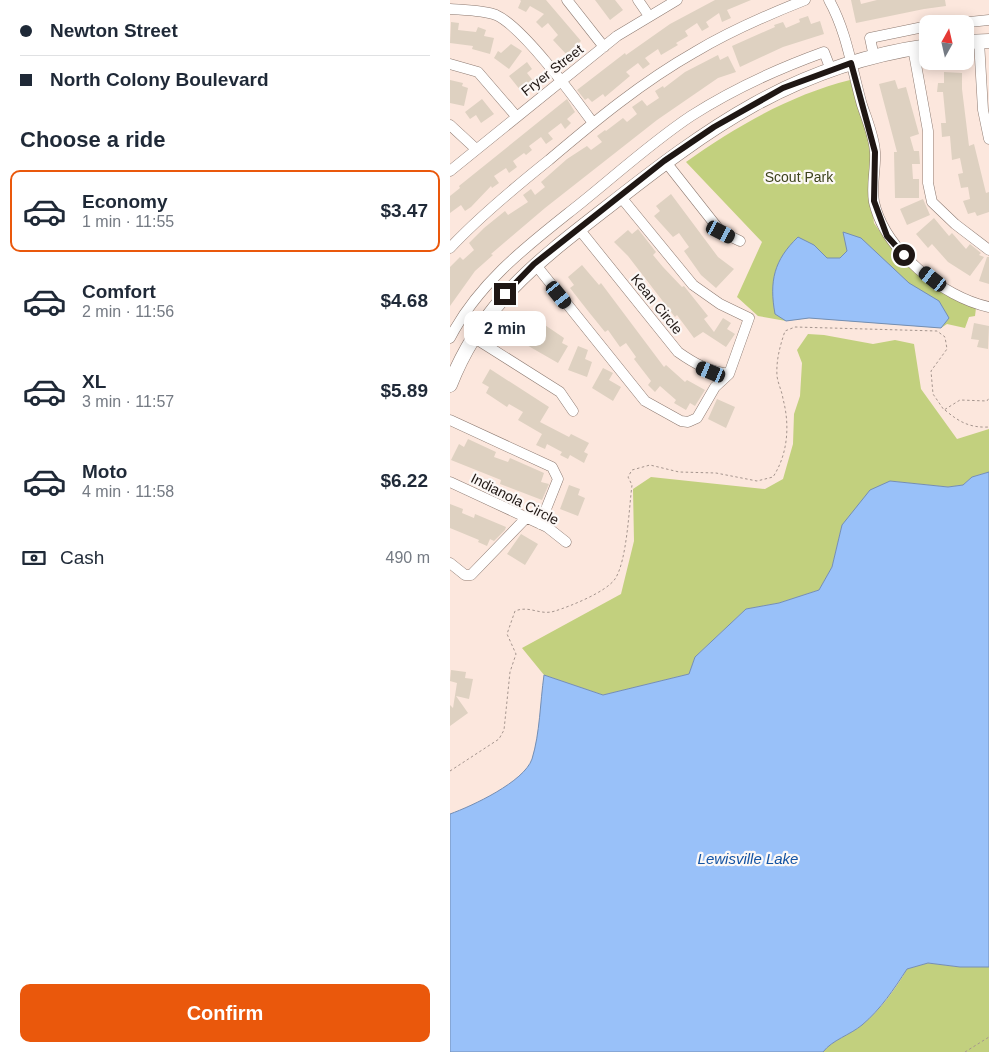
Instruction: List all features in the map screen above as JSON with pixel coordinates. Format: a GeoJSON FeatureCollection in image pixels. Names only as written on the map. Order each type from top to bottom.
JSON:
{"type":"FeatureCollection","features":[{"type":"Feature","properties":{"kind":"main road"},"geometry":{"type":"LineString","coordinates":[[450,385],[473,337],[505,294],[534,264],[664,161],[736,113],[783,88],[851,63],[919,47]]}},
{"type":"Feature","properties":{"kind":"street"},"geometry":{"type":"LineString","coordinates":[[568,0],[604,47]]}},
{"type":"Feature","properties":{"kind":"street"},"geometry":{"type":"LineString","coordinates":[[638,0],[649,16]]}},
{"type":"Feature","properties":{"kind":"street","name":"Fryer Street"},"geometry":{"type":"LineString","coordinates":[[450,171],[604,47],[649,16],[677,0]]}},
{"type":"Feature","properties":{"kind":"street"},"geometry":{"type":"LineString","coordinates":[[450,248],[490,208],[593,123],[649,81],[696,51],[752,22],[804,0]]}},
{"type":"Feature","properties":{"kind":"street"},"geometry":{"type":"LineString","coordinates":[[830,0],[851,63],[875,152],[874,201],[887,236],[910,261],[950,292],[961,298],[989,307]]}},
{"type":"Feature","properties":{"kind":"street"},"geometry":{"type":"LineString","coordinates":[[450,9],[495,14],[510,24],[561,80],[593,123]]}},
{"type":"Feature","properties":{"kind":"street"},"geometry":{"type":"LineString","coordinates":[[974,22],[989,20]]}},
{"type":"Feature","properties":{"kind":"street"},"geometry":{"type":"LineString","coordinates":[[874,57],[870,38],[919,28]]}},
{"type":"Feature","properties":{"kind":"street"},"geometry":{"type":"LineString","coordinates":[[984,41],[983,110],[989,140]]}},
{"type":"Feature","properties":{"kind":"street"},"geometry":{"type":"LineString","coordinates":[[913,48],[928,131],[928,183],[932,202],[954,224],[989,250]]}},
{"type":"Feature","properties":{"kind":"street"},"geometry":{"type":"LineString","coordinates":[[450,338],[478,295],[515,256],[690,118],[736,89],[780,67],[824,52],[831,70]]}},
{"type":"Feature","properties":{"kind":"street"},"geometry":{"type":"LineString","coordinates":[[450,64],[478,72],[516,116]]}},
{"type":"Feature","properties":{"kind":"street"},"geometry":{"type":"LineString","coordinates":[[450,125],[476,149]]}},
{"type":"Feature","properties":{"kind":"street"},"geometry":{"type":"LineString","coordinates":[[664,161],[721,232],[740,241]]}},
{"type":"Feature","properties":{"kind":"street"},"geometry":{"type":"LineString","coordinates":[[534,264],[645,401],[681,421],[688,422],[697,418],[715,387],[729,374],[749,318],[720,304],[693,285],[620,196]]}},
{"type":"Feature","properties":{"kind":"street","name":"Kean Circle"},"geometry":{"type":"LineString","coordinates":[[579,229],[678,352],[697,366],[711,372],[729,374]]}},
{"type":"Feature","properties":{"kind":"street"},"geometry":{"type":"LineString","coordinates":[[473,337],[560,392],[573,411]]}},
{"type":"Feature","properties":{"kind":"street"},"geometry":{"type":"LineString","coordinates":[[450,420],[552,467],[558,479],[540,524]]}},
{"type":"Feature","properties":{"kind":"street","name":"Indianola Circle"},"geometry":{"type":"LineString","coordinates":[[450,482],[540,524],[566,542]]}},
{"type":"Feature","properties":{"kind":"street"},"geometry":{"type":"LineString","coordinates":[[450,563],[465,575],[471,575],[526,518]]}},
{"type":"Feature","properties":{"kind":"path"},"geometry":{"type":"LineString","coordinates":[[450,771],[494,743],[504,730],[510,672],[516,654],[507,634],[515,611],[524,608],[554,612],[598,592],[614,580],[621,567],[632,485],[628,477],[632,470],[650,465],[679,472],[716,473],[757,481],[773,477],[781,465],[786,443],[787,422],[778,378],[778,355],[785,331],[795,326],[937,331],[946,337],[947,350],[931,371],[933,394],[944,410],[958,421],[970,426],[989,427]]}},
{"type":"Feature","properties":{"kind":"path"},"geometry":{"type":"LineString","coordinates":[[944,410],[960,400],[987,401],[989,398]]}},
{"type":"Feature","properties":{"kind":"path"},"geometry":{"type":"LineString","coordinates":[[965,1052],[989,1037]]}},
{"type":"Feature","properties":{"kind":"green space","name":"Scout Park"},"geometry":{"type":"Polygon","coordinates":[[[850,80],[868,132],[872,157],[869,185],[874,223],[891,247],[928,281],[976,308],[975,316],[969,317],[965,328],[947,324],[941,328],[809,318],[786,321],[758,316],[737,297],[762,242],[686,162],[744,125],[785,103],[828,86],[850,80]]]}},
{"type":"Feature","properties":{"kind":"green space"},"geometry":{"type":"Polygon","coordinates":[[[808,334],[873,344],[895,340],[914,344],[921,389],[957,439],[989,429],[989,472],[972,477],[963,485],[948,487],[890,481],[842,525],[832,567],[819,590],[779,603],[746,609],[695,657],[689,674],[603,695],[544,675],[522,648],[621,594],[634,541],[633,489],[651,477],[765,489],[783,479],[793,444],[794,414],[800,396],[802,363],[797,350],[808,334]]]}},
{"type":"Feature","properties":{"kind":"green space"},"geometry":{"type":"Polygon","coordinates":[[[928,963],[960,967],[989,967],[989,1052],[823,1052],[831,1044],[857,1029],[869,1019],[887,999],[907,969],[928,963]]]}},
{"type":"Feature","properties":{"kind":"water"},"geometry":{"type":"Polygon","coordinates":[[[843,232],[861,238],[909,283],[939,301],[949,318],[941,328],[809,318],[786,321],[775,314],[773,281],[783,254],[798,237],[814,245],[827,258],[840,258],[847,251],[843,232]]]}},
{"type":"Feature","properties":{"kind":"water","name":"Lewisville Lake"},"geometry":{"type":"Polygon","coordinates":[[[989,472],[989,967],[960,967],[928,963],[907,969],[887,999],[869,1019],[857,1029],[831,1044],[823,1052],[450,1052],[450,814],[496,792],[527,768],[532,759],[537,739],[544,675],[603,695],[689,674],[695,657],[746,609],[779,603],[819,590],[832,567],[842,525],[870,490],[890,481],[948,487],[963,485],[972,477],[989,472]]]}},
{"type":"Feature","properties":{"kind":"building"},"geometry":{"type":"Polygon","coordinates":[[[520,0],[546,0],[581,41],[566,54],[553,40],[558,35],[548,23],[542,28],[536,22],[544,14],[530,6],[526,12],[518,8],[520,0]]]}},
{"type":"Feature","properties":{"kind":"building"},"geometry":{"type":"Polygon","coordinates":[[[595,0],[615,0],[623,10],[610,20],[595,0]]]}},
{"type":"Feature","properties":{"kind":"building"},"geometry":{"type":"Polygon","coordinates":[[[715,0],[751,0],[727,10],[731,18],[722,22],[719,13],[706,22],[709,27],[702,31],[697,23],[685,31],[688,36],[676,43],[678,45],[661,55],[658,49],[645,58],[650,64],[643,69],[638,63],[626,72],[630,76],[605,97],[603,94],[592,102],[588,98],[585,100],[577,90],[625,53],[626,55],[670,24],[715,0]]]}},
{"type":"Feature","properties":{"kind":"building"},"geometry":{"type":"Polygon","coordinates":[[[851,0],[860,0],[861,4],[877,0],[945,0],[946,6],[856,23],[851,0]]]}},
{"type":"Feature","properties":{"kind":"building"},"geometry":{"type":"Polygon","coordinates":[[[808,16],[811,24],[820,21],[824,34],[783,47],[740,67],[732,46],[775,27],[774,25],[783,22],[786,28],[800,22],[799,19],[808,16]]]}},
{"type":"Feature","properties":{"kind":"building"},"geometry":{"type":"Polygon","coordinates":[[[451,22],[459,23],[458,30],[476,32],[478,27],[486,30],[484,36],[494,38],[490,54],[472,49],[473,46],[450,43],[451,22]]]}},
{"type":"Feature","properties":{"kind":"building"},"geometry":{"type":"Polygon","coordinates":[[[511,44],[522,51],[509,69],[494,58],[498,51],[501,53],[511,44]]]}},
{"type":"Feature","properties":{"kind":"building"},"geometry":{"type":"Polygon","coordinates":[[[718,55],[720,60],[728,56],[736,72],[718,78],[657,120],[545,208],[491,254],[493,255],[475,271],[450,306],[450,267],[460,257],[463,260],[474,250],[469,243],[484,228],[505,211],[508,215],[528,202],[523,195],[531,189],[535,195],[545,187],[541,182],[567,159],[587,146],[591,150],[602,142],[597,136],[605,130],[623,118],[627,122],[637,114],[632,107],[642,100],[647,106],[659,98],[655,91],[663,86],[664,88],[685,72],[718,55]]]}},
{"type":"Feature","properties":{"kind":"building"},"geometry":{"type":"Polygon","coordinates":[[[527,62],[532,69],[527,73],[534,82],[521,91],[509,76],[527,62]]]}},
{"type":"Feature","properties":{"kind":"building"},"geometry":{"type":"Polygon","coordinates":[[[944,72],[962,73],[962,89],[969,146],[974,144],[986,193],[989,192],[989,212],[977,216],[975,212],[968,214],[963,201],[970,199],[968,187],[961,188],[958,174],[963,173],[960,158],[952,160],[950,136],[942,137],[941,123],[946,123],[943,92],[937,92],[938,83],[944,83],[944,72]]]}},
{"type":"Feature","properties":{"kind":"building"},"geometry":{"type":"Polygon","coordinates":[[[450,80],[463,83],[462,86],[468,88],[464,106],[450,103],[450,80]]]}},
{"type":"Feature","properties":{"kind":"building"},"geometry":{"type":"Polygon","coordinates":[[[895,80],[898,89],[906,87],[919,134],[910,137],[914,151],[919,151],[920,164],[912,164],[913,179],[919,179],[919,198],[895,198],[894,152],[897,152],[879,84],[895,80]]]}},
{"type":"Feature","properties":{"kind":"building"},"geometry":{"type":"Polygon","coordinates":[[[482,99],[494,114],[481,123],[476,115],[470,119],[465,112],[482,99]]]}},
{"type":"Feature","properties":{"kind":"building"},"geometry":{"type":"Polygon","coordinates":[[[567,99],[575,112],[567,119],[571,123],[565,129],[561,123],[548,133],[553,139],[546,144],[541,137],[529,146],[532,150],[513,161],[517,167],[509,173],[506,168],[494,176],[499,183],[492,188],[491,186],[471,207],[465,211],[461,205],[450,213],[450,196],[460,188],[459,186],[567,99]]]}},
{"type":"Feature","properties":{"kind":"building"},"geometry":{"type":"Polygon","coordinates":[[[671,194],[718,257],[734,269],[716,288],[701,275],[684,251],[689,247],[679,233],[673,237],[654,216],[660,211],[656,206],[671,194]]]}},
{"type":"Feature","properties":{"kind":"building"},"geometry":{"type":"Polygon","coordinates":[[[923,199],[930,215],[907,225],[900,209],[923,199]]]}},
{"type":"Feature","properties":{"kind":"building"},"geometry":{"type":"Polygon","coordinates":[[[934,218],[949,236],[952,233],[966,249],[970,244],[981,253],[979,255],[984,257],[970,276],[948,262],[932,244],[928,248],[916,234],[934,218]]]}},
{"type":"Feature","properties":{"kind":"building"},"geometry":{"type":"Polygon","coordinates":[[[638,229],[656,252],[653,255],[682,287],[684,286],[708,316],[704,319],[714,332],[723,318],[731,323],[727,329],[735,334],[726,347],[703,332],[694,338],[677,315],[675,317],[628,256],[614,242],[628,230],[632,234],[638,229]]]}},
{"type":"Feature","properties":{"kind":"building"},"geometry":{"type":"Polygon","coordinates":[[[987,257],[989,257],[989,284],[979,281],[987,257]]]}},
{"type":"Feature","properties":{"kind":"building"},"geometry":{"type":"Polygon","coordinates":[[[582,265],[599,285],[601,283],[664,367],[666,365],[685,382],[687,380],[705,390],[695,406],[690,403],[686,410],[674,403],[676,400],[660,386],[655,392],[648,385],[651,381],[634,359],[636,357],[626,343],[620,347],[608,330],[605,332],[588,311],[570,288],[574,285],[568,277],[582,265]]]}},
{"type":"Feature","properties":{"kind":"building"},"geometry":{"type":"Polygon","coordinates":[[[536,319],[564,338],[562,343],[568,346],[558,363],[518,340],[528,322],[533,325],[536,319]]]}},
{"type":"Feature","properties":{"kind":"building"},"geometry":{"type":"Polygon","coordinates":[[[974,323],[989,326],[988,349],[977,347],[979,340],[971,339],[974,323]]]}},
{"type":"Feature","properties":{"kind":"building"},"geometry":{"type":"Polygon","coordinates":[[[578,346],[588,350],[585,359],[592,362],[587,377],[568,370],[578,346]]]}},
{"type":"Feature","properties":{"kind":"building"},"geometry":{"type":"Polygon","coordinates":[[[603,368],[613,373],[609,380],[621,387],[613,401],[592,388],[603,368]]]}},
{"type":"Feature","properties":{"kind":"building"},"geometry":{"type":"Polygon","coordinates":[[[490,369],[549,407],[540,422],[569,437],[571,434],[589,443],[584,452],[588,454],[584,463],[570,455],[568,459],[560,455],[562,452],[547,444],[545,449],[536,445],[542,434],[518,420],[523,412],[509,404],[507,407],[486,393],[489,387],[482,383],[490,369]]]}},
{"type":"Feature","properties":{"kind":"building"},"geometry":{"type":"Polygon","coordinates":[[[717,399],[735,407],[726,428],[708,419],[717,399]]]}},
{"type":"Feature","properties":{"kind":"building"},"geometry":{"type":"Polygon","coordinates":[[[468,439],[496,452],[494,457],[508,462],[510,458],[544,473],[541,482],[549,484],[542,500],[500,484],[501,480],[451,460],[459,444],[464,447],[468,439]]]}},
{"type":"Feature","properties":{"kind":"building"},"geometry":{"type":"Polygon","coordinates":[[[569,485],[580,489],[578,495],[585,498],[578,516],[560,509],[569,485]]]}},
{"type":"Feature","properties":{"kind":"building"},"geometry":{"type":"Polygon","coordinates":[[[450,504],[463,509],[462,513],[474,518],[475,514],[506,527],[505,530],[494,541],[490,539],[487,546],[478,542],[479,540],[450,528],[450,504]]]}},
{"type":"Feature","properties":{"kind":"building"},"geometry":{"type":"Polygon","coordinates":[[[521,534],[538,544],[525,565],[507,554],[521,534]]]}},
{"type":"Feature","properties":{"kind":"building"},"geometry":{"type":"Polygon","coordinates":[[[451,670],[466,672],[465,678],[473,679],[469,699],[456,696],[468,713],[450,726],[450,705],[453,708],[457,683],[450,681],[451,670]]]}},
{"type":"Feature","properties":{"kind":"route"},"geometry":{"type":"LineString","coordinates":[[505,294],[534,264],[664,161],[714,127],[783,88],[851,63],[871,130],[875,152],[874,201],[887,236],[904,255]]}}]}
